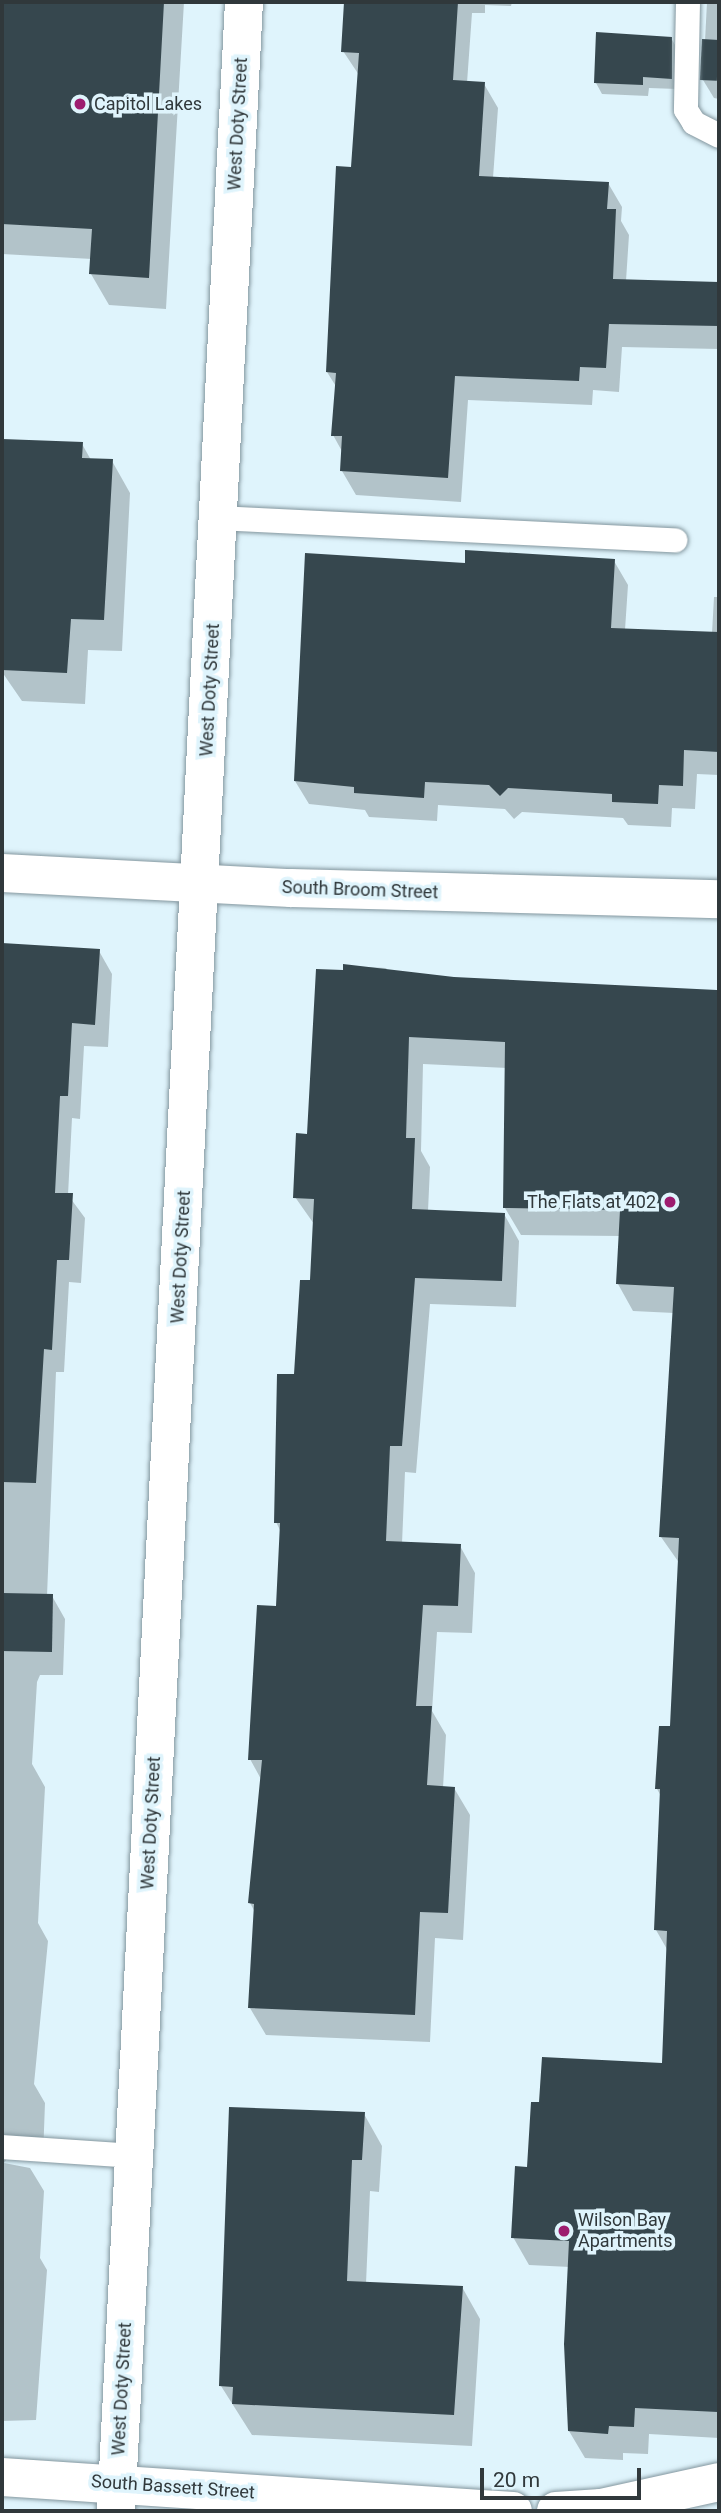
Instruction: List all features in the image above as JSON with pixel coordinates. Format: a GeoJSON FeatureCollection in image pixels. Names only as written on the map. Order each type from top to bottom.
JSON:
{"type":"FeatureCollection","features":[{"type":"Feature","properties":{"kind":"street","name":"West Doty Street"},"geometry":{"type":"LineString","coordinates":[[117,2497],[244,2]]}},
{"type":"Feature","properties":{"kind":"street","name":"South Broom Street"},"geometry":{"type":"LineString","coordinates":[[2,873],[719,900]]}},
{"type":"Feature","properties":{"kind":"street","name":"South Bassett Street"},"geometry":{"type":"LineString","coordinates":[[2,2477],[117,2497],[513,2511]]}},
{"type":"Feature","properties":{"kind":"street"},"geometry":{"type":"LineString","coordinates":[[556,2511],[601,2508],[719,2482]]}},
{"type":"Feature","properties":{"kind":"lane"},"geometry":{"type":"LineString","coordinates":[[688,2],[686,110],[694,123],[719,136]]}},
{"type":"Feature","properties":{"kind":"lane"},"geometry":{"type":"LineString","coordinates":[[219,518],[675,540]]}},
{"type":"Feature","properties":{"kind":"lane"},"geometry":{"type":"LineString","coordinates":[[2,2147],[134,2156]]}},
{"type":"Feature","properties":{"kind":"building","name":"Capitol Lakes"},"geometry":{"type":"Polygon","coordinates":[[[2,2],[164,2],[149,278],[89,274],[92,229],[2,224],[2,2]]]}},
{"type":"Feature","properties":{"kind":"building"},"geometry":{"type":"Polygon","coordinates":[[[344,2],[458,2],[453,80],[485,82],[479,176],[609,182],[607,209],[616,209],[613,279],[719,282],[719,326],[609,324],[606,368],[580,367],[579,381],[455,376],[448,478],[340,471],[342,436],[331,436],[336,373],[326,372],[336,166],[351,167],[359,53],[341,52],[344,2]]]}},
{"type":"Feature","properties":{"kind":"building"},"geometry":{"type":"Polygon","coordinates":[[[596,32],[672,37],[672,79],[643,77],[643,85],[594,83],[596,32]]]}},
{"type":"Feature","properties":{"kind":"building"},"geometry":{"type":"Polygon","coordinates":[[[702,39],[719,40],[717,81],[700,80],[702,39]]]}},
{"type":"Feature","properties":{"kind":"building"},"geometry":{"type":"Polygon","coordinates":[[[2,439],[83,442],[82,458],[113,459],[104,620],[71,619],[67,673],[2,670],[2,439]]]}},
{"type":"Feature","properties":{"kind":"building"},"geometry":{"type":"Polygon","coordinates":[[[465,550],[615,559],[611,628],[719,632],[719,752],[684,750],[683,786],[659,785],[658,804],[612,802],[612,794],[508,788],[500,796],[489,785],[425,782],[424,798],[354,793],[354,787],[294,781],[305,553],[465,563],[465,550]]]}},
{"type":"Feature","properties":{"kind":"building"},"geometry":{"type":"Polygon","coordinates":[[[2,943],[100,949],[95,1025],[72,1023],[68,1096],[60,1096],[55,1193],[73,1193],[69,1260],[57,1260],[52,1350],[44,1349],[36,1483],[2,1482],[2,943]]]}},
{"type":"Feature","properties":{"kind":"building"},"geometry":{"type":"Polygon","coordinates":[[[343,964],[454,977],[717,990],[718,2412],[635,2408],[634,2427],[609,2426],[608,2434],[568,2431],[564,2344],[569,2241],[511,2238],[515,2166],[527,2167],[531,2102],[539,2102],[542,2057],[662,2063],[667,1931],[654,1930],[660,1789],[655,1789],[659,1726],[670,1726],[679,1538],[659,1537],[674,1287],[616,1284],[620,1210],[503,1208],[505,1042],[409,1037],[406,1138],[415,1138],[412,1209],[505,1213],[502,1281],[415,1278],[402,1446],[390,1446],[386,1541],[461,1544],[458,1606],[423,1605],[416,1706],[432,1706],[427,1785],[455,1787],[448,1913],[420,1912],[415,2015],[248,2008],[254,1904],[248,1903],[262,1760],[248,1760],[257,1605],[276,1606],[280,1523],[274,1523],[277,1374],[294,1374],[300,1280],[310,1280],[314,1199],[293,1198],[296,1133],[307,1134],[316,969],[343,970],[343,964]]]}},
{"type":"Feature","properties":{"kind":"building"},"geometry":{"type":"Polygon","coordinates":[[[2,1593],[53,1594],[52,1652],[2,1651],[2,1593]]]}},
{"type":"Feature","properties":{"kind":"building"},"geometry":{"type":"Polygon","coordinates":[[[229,2107],[365,2112],[362,2160],[352,2160],[347,2281],[463,2286],[454,2415],[232,2404],[233,2387],[219,2386],[229,2107]]]}},
{"type":"Feature","properties":{"kind":"place","name":"Capitol Lakes"},"geometry":{"type":"Point","coordinates":[80,104]}},
{"type":"Feature","properties":{"kind":"place","name":"The Flats at 402"},"geometry":{"type":"Point","coordinates":[670,1202]}},
{"type":"Feature","properties":{"kind":"place","name":"Wilson Bay Apartments"},"geometry":{"type":"Point","coordinates":[564,2231]}}]}
